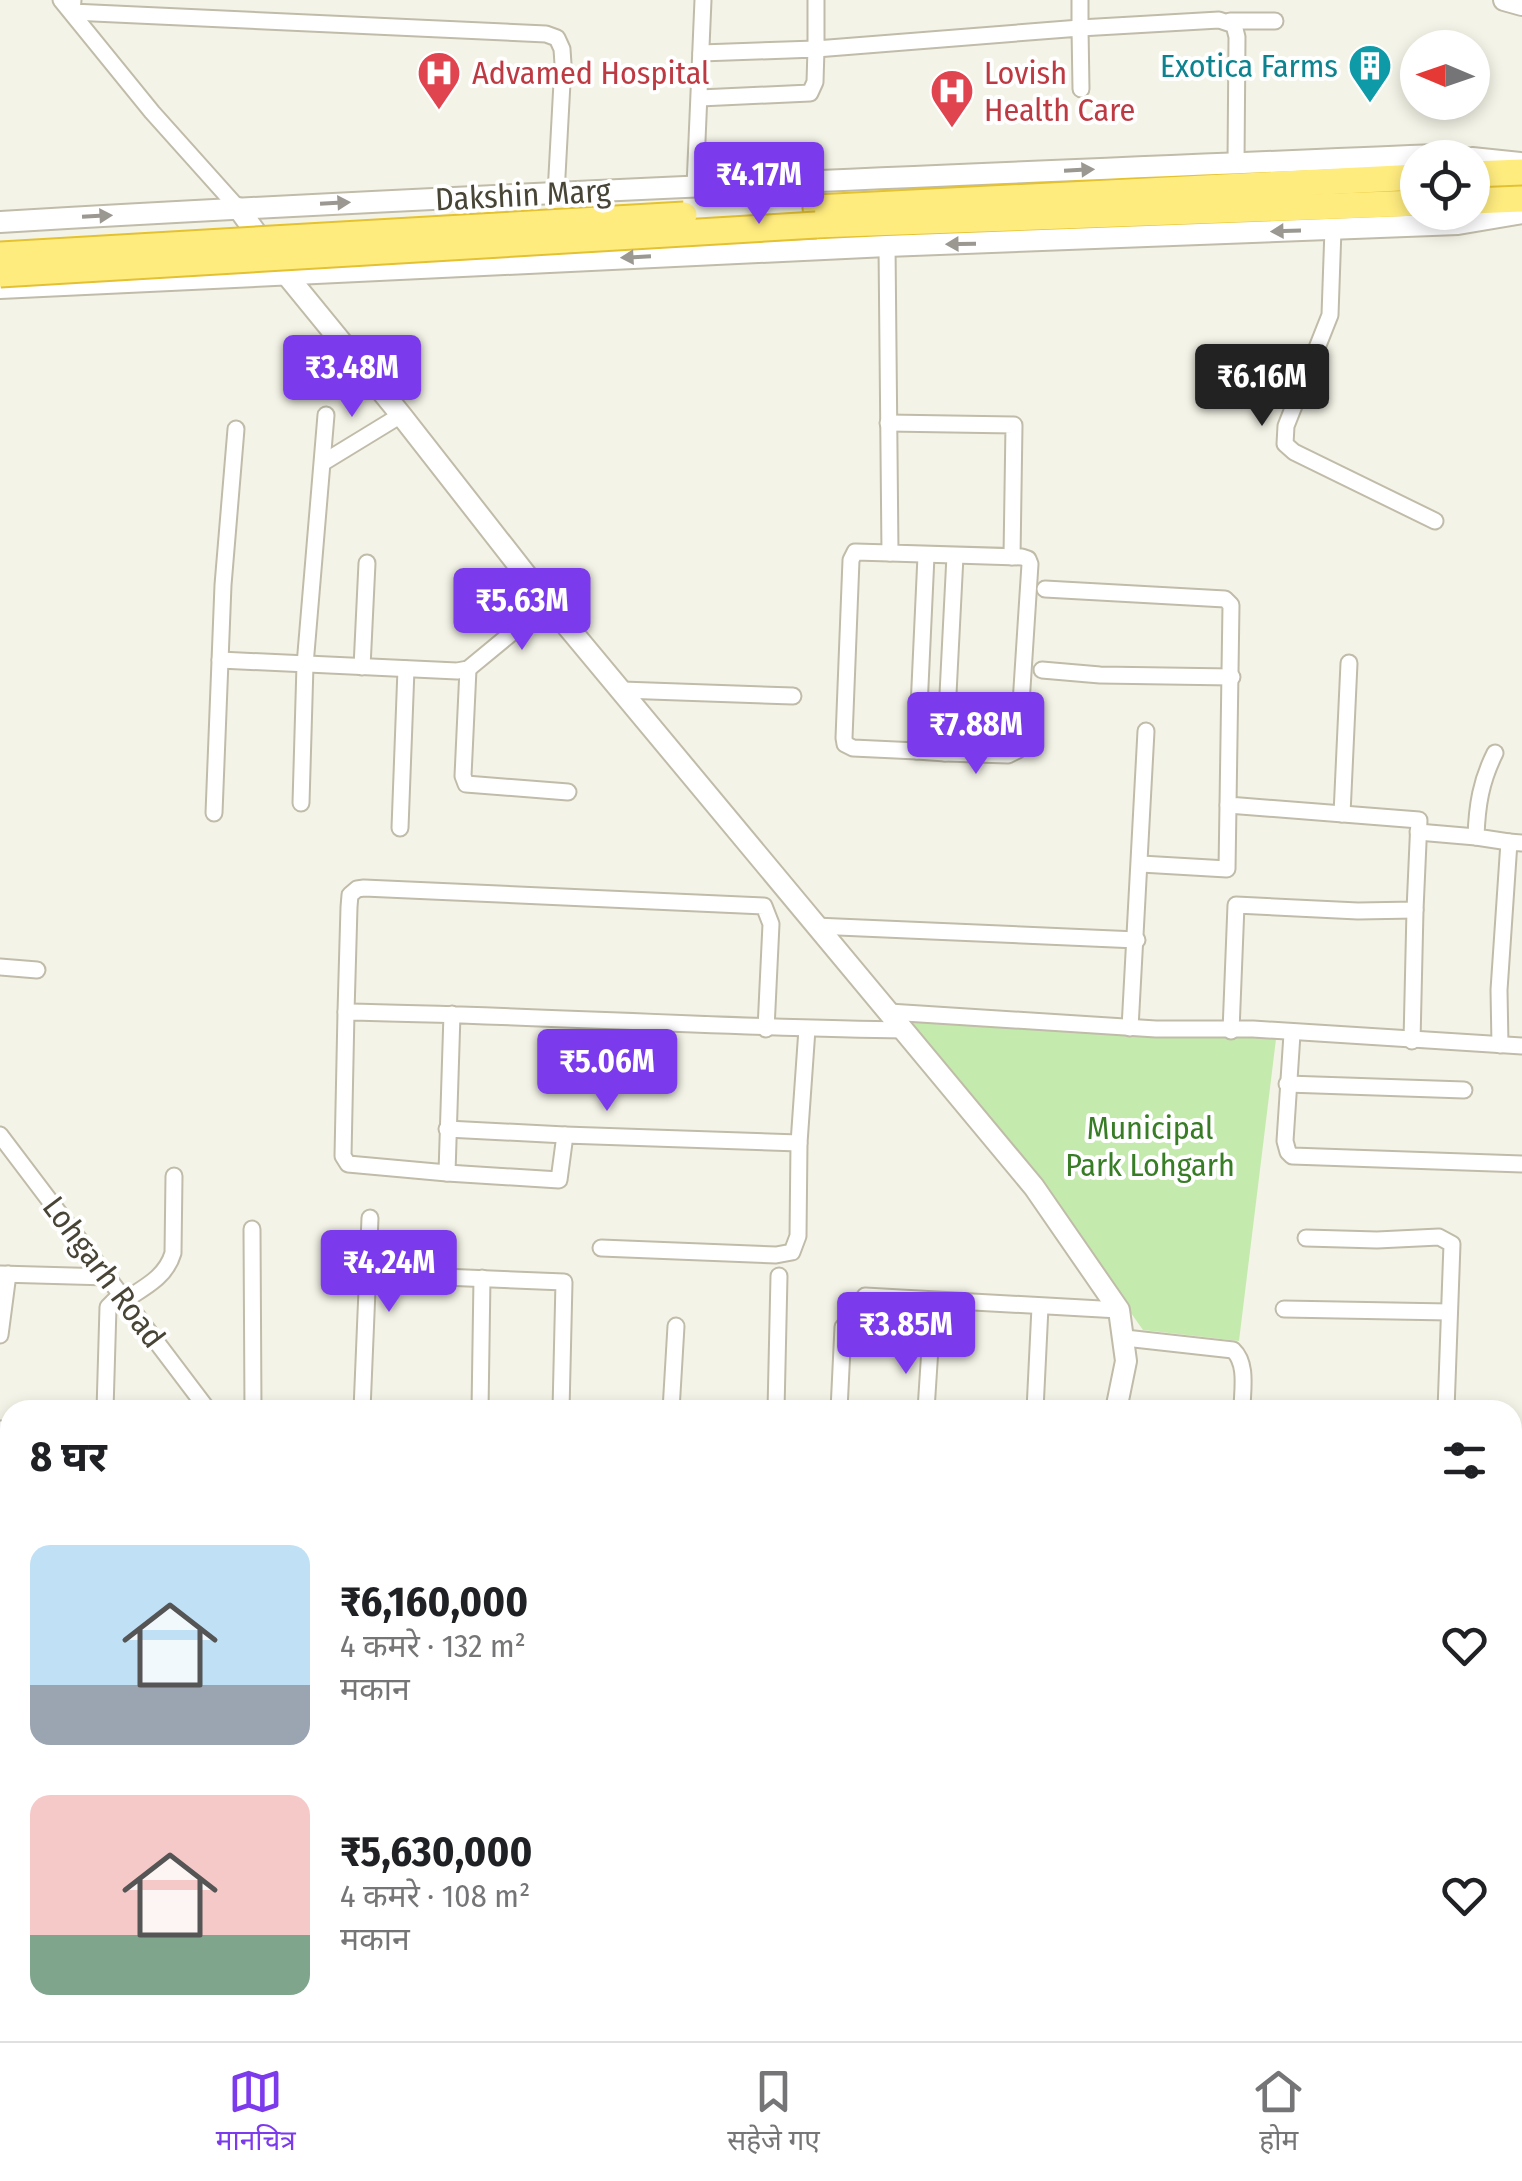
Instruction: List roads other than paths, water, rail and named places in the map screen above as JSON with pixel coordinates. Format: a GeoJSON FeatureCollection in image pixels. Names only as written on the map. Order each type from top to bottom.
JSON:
{"type":"FeatureCollection","features":[{"type":"Feature","properties":{"kind":"highway"},"geometry":{"type":"LineString","coordinates":[[1490,173],[1522,172]]}},
{"type":"Feature","properties":{"kind":"highway"},"geometry":{"type":"LineString","coordinates":[[0,255],[816,216],[1400,178]]}},
{"type":"Feature","properties":{"kind":"highway"},"geometry":{"type":"LineString","coordinates":[[1490,200],[1522,199]]}},
{"type":"Feature","properties":{"kind":"highway","name":"Dakshin Marg"},"geometry":{"type":"LineString","coordinates":[[0,274],[816,216],[1400,203]]}},
{"type":"Feature","properties":{"kind":"street"},"geometry":{"type":"LineString","coordinates":[[695,188],[704,0]]}},
{"type":"Feature","properties":{"kind":"street"},"geometry":{"type":"LineString","coordinates":[[700,98],[810,93],[815,82],[816,0]]}},
{"type":"Feature","properties":{"kind":"street"},"geometry":{"type":"LineString","coordinates":[[1080,0],[1081,90]]}},
{"type":"Feature","properties":{"kind":"street"},"geometry":{"type":"LineString","coordinates":[[1504,0],[1522,4]]}},
{"type":"Feature","properties":{"kind":"street"},"geometry":{"type":"LineString","coordinates":[[68,4],[546,34],[557,38],[563,64],[556,194]]}},
{"type":"Feature","properties":{"kind":"street"},"geometry":{"type":"LineString","coordinates":[[68,4],[152,112],[238,208],[285,273],[548,603],[1034,1188],[1118,1310],[1125,1338],[1124,1383],[1119,1400]]}},
{"type":"Feature","properties":{"kind":"street"},"geometry":{"type":"LineString","coordinates":[[1230,21],[1237,37],[1236,163]]}},
{"type":"Feature","properties":{"kind":"street"},"geometry":{"type":"LineString","coordinates":[[702,54],[816,50],[1080,28],[1274,21]]}},
{"type":"Feature","properties":{"kind":"street","name":"Dakshin Marg"},"geometry":{"type":"LineString","coordinates":[[0,222],[1400,156]]}},
{"type":"Feature","properties":{"kind":"street"},"geometry":{"type":"LineString","coordinates":[[1490,160],[1522,163]]}},
{"type":"Feature","properties":{"kind":"street"},"geometry":{"type":"LineString","coordinates":[[0,288],[888,246],[1458,224],[1522,213]]}},
{"type":"Feature","properties":{"kind":"street"},"geometry":{"type":"LineString","coordinates":[[1333,229],[1330,316],[1286,426],[1285,444],[1294,452],[1435,521]]}},
{"type":"Feature","properties":{"kind":"street"},"geometry":{"type":"LineString","coordinates":[[888,246],[890,553]]}},
{"type":"Feature","properties":{"kind":"street"},"geometry":{"type":"LineString","coordinates":[[300,803],[306,665],[326,415]]}},
{"type":"Feature","properties":{"kind":"street"},"geometry":{"type":"LineString","coordinates":[[324,462],[401,415]]}},
{"type":"Feature","properties":{"kind":"street"},"geometry":{"type":"LineString","coordinates":[[888,423],[1014,425],[1012,558]]}},
{"type":"Feature","properties":{"kind":"street"},"geometry":{"type":"LineString","coordinates":[[214,813],[236,430]]}},
{"type":"Feature","properties":{"kind":"street"},"geometry":{"type":"LineString","coordinates":[[855,552],[890,553],[1028,559],[1018,750],[1008,755],[945,753],[853,748],[844,744],[850,560],[855,552]]}},
{"type":"Feature","properties":{"kind":"street"},"geometry":{"type":"LineString","coordinates":[[917,751],[926,556]]}},
{"type":"Feature","properties":{"kind":"street"},"geometry":{"type":"LineString","coordinates":[[945,753],[955,556]]}},
{"type":"Feature","properties":{"kind":"street"},"geometry":{"type":"LineString","coordinates":[[362,667],[367,563]]}},
{"type":"Feature","properties":{"kind":"street"},"geometry":{"type":"LineString","coordinates":[[1045,589],[1225,599],[1231,605],[1228,869],[1140,864]]}},
{"type":"Feature","properties":{"kind":"street"},"geometry":{"type":"LineString","coordinates":[[220,660],[468,669],[548,603]]}},
{"type":"Feature","properties":{"kind":"street"},"geometry":{"type":"LineString","coordinates":[[1342,814],[1349,663]]}},
{"type":"Feature","properties":{"kind":"street"},"geometry":{"type":"LineString","coordinates":[[400,828],[406,669]]}},
{"type":"Feature","properties":{"kind":"street"},"geometry":{"type":"LineString","coordinates":[[468,669],[463,776],[466,784],[568,792]]}},
{"type":"Feature","properties":{"kind":"street"},"geometry":{"type":"LineString","coordinates":[[1042,670],[1232,677]]}},
{"type":"Feature","properties":{"kind":"street"},"geometry":{"type":"LineString","coordinates":[[622,690],[793,696]]}},
{"type":"Feature","properties":{"kind":"street"},"geometry":{"type":"LineString","coordinates":[[1130,1028],[1138,940],[1146,731]]}},
{"type":"Feature","properties":{"kind":"street"},"geometry":{"type":"LineString","coordinates":[[1476,837],[1482,778],[1495,753]]}},
{"type":"Feature","properties":{"kind":"street"},"geometry":{"type":"LineString","coordinates":[[1228,805],[1418,820],[1412,1041]]}},
{"type":"Feature","properties":{"kind":"street"},"geometry":{"type":"LineString","coordinates":[[1418,832],[1515,843],[1498,990],[1500,1045]]}},
{"type":"Feature","properties":{"kind":"street"},"geometry":{"type":"LineString","coordinates":[[565,1134],[559,1180],[372,1168],[344,1161],[350,895],[357,889],[764,906],[771,924],[766,1029]]}},
{"type":"Feature","properties":{"kind":"street"},"geometry":{"type":"LineString","coordinates":[[1231,1031],[1236,905],[1416,910]]}},
{"type":"Feature","properties":{"kind":"street"},"geometry":{"type":"LineString","coordinates":[[814,926],[1138,940]]}},
{"type":"Feature","properties":{"kind":"street"},"geometry":{"type":"LineString","coordinates":[[1504,936],[1522,938]]}},
{"type":"Feature","properties":{"kind":"street"},"geometry":{"type":"LineString","coordinates":[[0,967],[36,970]]}},
{"type":"Feature","properties":{"kind":"street"},"geometry":{"type":"LineString","coordinates":[[346,1012],[766,1029],[904,1030]]}},
{"type":"Feature","properties":{"kind":"street"},"geometry":{"type":"LineString","coordinates":[[889,1012],[1130,1028],[1253,1029],[1522,1046]]}},
{"type":"Feature","properties":{"kind":"street"},"geometry":{"type":"LineString","coordinates":[[447,1173],[452,1014]]}},
{"type":"Feature","properties":{"kind":"street"},"geometry":{"type":"LineString","coordinates":[[602,1248],[776,1256],[792,1252],[798,1236],[798,1144],[808,1030]]}},
{"type":"Feature","properties":{"kind":"street"},"geometry":{"type":"LineString","coordinates":[[1292,1034],[1285,1142],[1292,1156],[1522,1164]]}},
{"type":"Feature","properties":{"kind":"street"},"geometry":{"type":"LineString","coordinates":[[1287,1084],[1464,1090]]}},
{"type":"Feature","properties":{"kind":"street"},"geometry":{"type":"LineString","coordinates":[[447,1129],[798,1144]]}},
{"type":"Feature","properties":{"kind":"street","name":"Lohgarh Road"},"geometry":{"type":"LineString","coordinates":[[0,1134],[200,1400]]}},
{"type":"Feature","properties":{"kind":"street"},"geometry":{"type":"LineString","coordinates":[[104,1400],[108,1307],[159,1278],[169,1265],[174,1176]]}},
{"type":"Feature","properties":{"kind":"street"},"geometry":{"type":"LineString","coordinates":[[363,1400],[370,1218]]}},
{"type":"Feature","properties":{"kind":"street"},"geometry":{"type":"LineString","coordinates":[[252,1229],[253,1400]]}},
{"type":"Feature","properties":{"kind":"street"},"geometry":{"type":"LineString","coordinates":[[1306,1238],[1439,1237],[1452,1244],[1446,1400]]}},
{"type":"Feature","properties":{"kind":"street"},"geometry":{"type":"LineString","coordinates":[[0,1335],[4,1274],[108,1277]]}},
{"type":"Feature","properties":{"kind":"street"},"geometry":{"type":"LineString","coordinates":[[369,1274],[564,1282],[561,1400]]}},
{"type":"Feature","properties":{"kind":"street"},"geometry":{"type":"LineString","coordinates":[[776,1400],[779,1276]]}},
{"type":"Feature","properties":{"kind":"street"},"geometry":{"type":"LineString","coordinates":[[480,1400],[482,1278]]}},
{"type":"Feature","properties":{"kind":"street"},"geometry":{"type":"LineString","coordinates":[[866,1296],[1118,1310]]}},
{"type":"Feature","properties":{"kind":"street"},"geometry":{"type":"LineString","coordinates":[[1035,1400],[1040,1307]]}},
{"type":"Feature","properties":{"kind":"street"},"geometry":{"type":"LineString","coordinates":[[1284,1309],[1449,1312]]}},
{"type":"Feature","properties":{"kind":"street"},"geometry":{"type":"LineString","coordinates":[[672,1400],[676,1326]]}},
{"type":"Feature","properties":{"kind":"street"},"geometry":{"type":"LineString","coordinates":[[839,1400],[843,1327]]}},
{"type":"Feature","properties":{"kind":"street"},"geometry":{"type":"LineString","coordinates":[[1125,1338],[1233,1350],[1240,1356],[1243,1368],[1242,1400]]}},
{"type":"Feature","properties":{"kind":"street"},"geometry":{"type":"LineString","coordinates":[[927,1400],[930,1348]]}},
{"type":"Feature","properties":{"kind":"place","name":"Exotica Farms"},"geometry":{"type":"Point","coordinates":[1370,104]}},
{"type":"Feature","properties":{"kind":"place","name":"Advamed Hospital"},"geometry":{"type":"Point","coordinates":[439,111]}},
{"type":"Feature","properties":{"kind":"place","name":"Lovish Health Care"},"geometry":{"type":"Point","coordinates":[952,129]}},
{"type":"Feature","properties":{"kind":"park label","name":"Municipal Park Lohgarh"},"geometry":{"type":"Point","coordinates":[1150,1146]}}]}
